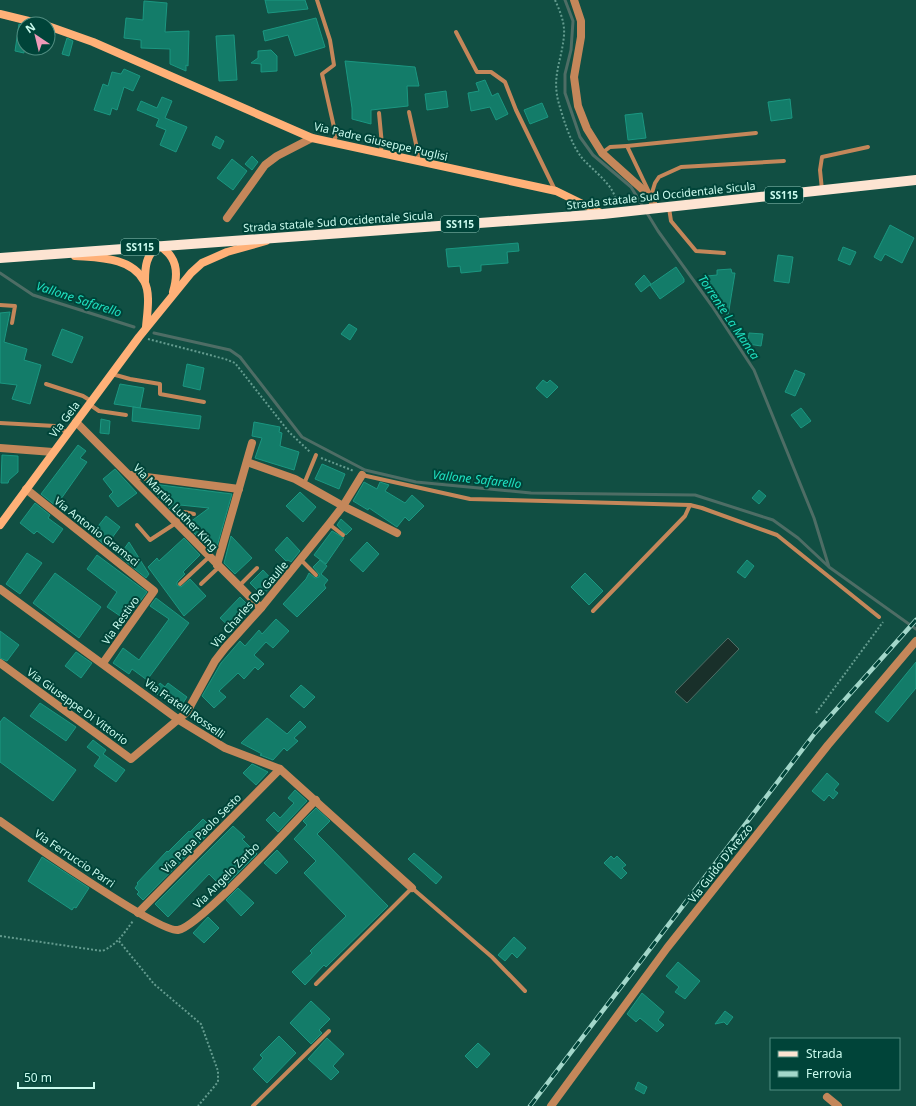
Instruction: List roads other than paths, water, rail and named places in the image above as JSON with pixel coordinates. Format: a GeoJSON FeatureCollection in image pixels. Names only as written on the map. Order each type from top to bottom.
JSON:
{"type":"FeatureCollection","features":[{"type":"Feature","properties":{"kind":"main road"},"geometry":{"type":"LineString","coordinates":[[0,14],[16,18]]}},
{"type":"Feature","properties":{"kind":"main road","name":"Via Padre Giuseppe Puglisi"},"geometry":{"type":"LineString","coordinates":[[56,29],[94,42],[312,138],[332,144],[556,191],[603,214]]}},
{"type":"Feature","properties":{"kind":"main road","name":"Strada statale Sud Occidentale Sicula"},"geometry":{"type":"LineString","coordinates":[[0,258],[158,245],[603,214],[916,180]]}},
{"type":"Feature","properties":{"kind":"main road","name":"Via Gela"},"geometry":{"type":"LineString","coordinates":[[0,525],[146,327],[190,273],[202,263],[227,252],[280,237]]}},
{"type":"Feature","properties":{"kind":"main road"},"geometry":{"type":"LineString","coordinates":[[146,327],[148,295],[145,281],[147,260],[150,252],[158,245],[173,257],[177,279],[172,295]]}},
{"type":"Feature","properties":{"kind":"main road"},"geometry":{"type":"LineString","coordinates":[[46,254],[115,260],[134,270],[145,281]]}},
{"type":"Feature","properties":{"kind":"street"},"geometry":{"type":"LineString","coordinates":[[574,0],[581,22],[581,37],[574,77],[578,106],[602,153],[651,197],[653,209]]}},
{"type":"Feature","properties":{"kind":"street"},"geometry":{"type":"LineString","coordinates":[[227,218],[265,165],[277,156],[312,138]]}},
{"type":"Feature","properties":{"kind":"street","name":"Via Martin Luther King"},"geometry":{"type":"LineString","coordinates":[[76,422],[131,475],[209,557],[261,608]]}},
{"type":"Feature","properties":{"kind":"street"},"geometry":{"type":"LineString","coordinates":[[218,566],[252,443]]}},
{"type":"Feature","properties":{"kind":"street"},"geometry":{"type":"LineString","coordinates":[[0,448],[53,452]]}},
{"type":"Feature","properties":{"kind":"street"},"geometry":{"type":"LineString","coordinates":[[247,462],[304,484],[397,534]]}},
{"type":"Feature","properties":{"kind":"street"},"geometry":{"type":"LineString","coordinates":[[131,475],[239,489]]}},
{"type":"Feature","properties":{"kind":"street","name":"Via Charles De Gaulle"},"geometry":{"type":"LineString","coordinates":[[179,720],[187,712],[192,700],[221,652],[261,608],[301,560],[343,506],[362,475]]}},
{"type":"Feature","properties":{"kind":"street","name":"Via Antonio Gramsci"},"geometry":{"type":"LineString","coordinates":[[26,489],[154,591]]}},
{"type":"Feature","properties":{"kind":"street","name":"Via Fratelli Rosselli"},"geometry":{"type":"LineString","coordinates":[[0,589],[179,720],[225,748],[280,769],[412,888]]}},
{"type":"Feature","properties":{"kind":"street","name":"Via Restivo"},"geometry":{"type":"LineString","coordinates":[[103,663],[154,591]]}},
{"type":"Feature","properties":{"kind":"street","name":"Via Guido D'Arezzo"},"geometry":{"type":"LineString","coordinates":[[551,1106],[667,948],[828,744],[916,641]]}},
{"type":"Feature","properties":{"kind":"street","name":"Via Giuseppe Di Vittorio"},"geometry":{"type":"LineString","coordinates":[[0,663],[131,759],[179,720]]}},
{"type":"Feature","properties":{"kind":"street","name":"Via Papa Paolo Sesto"},"geometry":{"type":"LineString","coordinates":[[138,913],[280,769]]}},
{"type":"Feature","properties":{"kind":"street","name":"Via Angelo Zarbo"},"geometry":{"type":"LineString","coordinates":[[138,913],[167,928],[177,930],[188,927],[214,904],[316,800]]}},
{"type":"Feature","properties":{"kind":"street","name":"Via Ferruccio Parri"},"geometry":{"type":"LineString","coordinates":[[0,822],[138,913]]}},
{"type":"Feature","properties":{"kind":"street"},"geometry":{"type":"LineString","coordinates":[[827,1097],[838,1106]]}},
{"type":"Feature","properties":{"kind":"lane"},"geometry":{"type":"LineString","coordinates":[[317,0],[330,40],[334,65],[322,74],[336,136],[332,144]]}},
{"type":"Feature","properties":{"kind":"lane"},"geometry":{"type":"LineString","coordinates":[[456,32],[477,72],[491,72],[505,82],[516,110],[556,191]]}},
{"type":"Feature","properties":{"kind":"lane"},"geometry":{"type":"LineString","coordinates":[[409,112],[418,153],[418,162]]}},
{"type":"Feature","properties":{"kind":"lane"},"geometry":{"type":"LineString","coordinates":[[379,113],[382,145],[380,154]]}},
{"type":"Feature","properties":{"kind":"lane"},"geometry":{"type":"LineString","coordinates":[[602,153],[610,147],[756,133]]}},
{"type":"Feature","properties":{"kind":"lane"},"geometry":{"type":"LineString","coordinates":[[627,146],[651,197]]}},
{"type":"Feature","properties":{"kind":"lane"},"geometry":{"type":"LineString","coordinates":[[822,191],[820,170],[822,157],[868,147]]}},
{"type":"Feature","properties":{"kind":"lane"},"geometry":{"type":"LineString","coordinates":[[651,197],[655,183],[659,177],[681,167],[784,161]]}},
{"type":"Feature","properties":{"kind":"lane"},"geometry":{"type":"LineString","coordinates":[[669,207],[671,221],[696,251],[724,253]]}},
{"type":"Feature","properties":{"kind":"lane"},"geometry":{"type":"LineString","coordinates":[[0,305],[15,306],[12,323]]}},
{"type":"Feature","properties":{"kind":"lane"},"geometry":{"type":"LineString","coordinates":[[111,374],[160,384],[160,394],[204,402]]}},
{"type":"Feature","properties":{"kind":"lane"},"geometry":{"type":"LineString","coordinates":[[46,384],[83,396],[98,411],[126,415]]}},
{"type":"Feature","properties":{"kind":"lane"},"geometry":{"type":"LineString","coordinates":[[0,423],[55,426],[68,433]]}},
{"type":"Feature","properties":{"kind":"lane"},"geometry":{"type":"LineString","coordinates":[[304,484],[316,455]]}},
{"type":"Feature","properties":{"kind":"lane"},"geometry":{"type":"LineString","coordinates":[[362,475],[470,499],[690,505],[777,535],[879,617]]}},
{"type":"Feature","properties":{"kind":"lane"},"geometry":{"type":"LineString","coordinates":[[593,611],[685,516],[690,505]]}},
{"type":"Feature","properties":{"kind":"lane"},"geometry":{"type":"LineString","coordinates":[[137,525],[150,540],[176,523],[184,512],[194,514]]}},
{"type":"Feature","properties":{"kind":"lane"},"geometry":{"type":"LineString","coordinates":[[329,524],[343,535]]}},
{"type":"Feature","properties":{"kind":"lane"},"geometry":{"type":"LineString","coordinates":[[180,584],[209,557]]}},
{"type":"Feature","properties":{"kind":"lane"},"geometry":{"type":"LineString","coordinates":[[301,560],[316,575]]}},
{"type":"Feature","properties":{"kind":"lane"},"geometry":{"type":"LineString","coordinates":[[201,584],[218,566]]}},
{"type":"Feature","properties":{"kind":"lane"},"geometry":{"type":"LineString","coordinates":[[239,586],[257,568]]}},
{"type":"Feature","properties":{"kind":"lane"},"geometry":{"type":"LineString","coordinates":[[316,984],[412,888],[492,957],[525,990]]}},
{"type":"Feature","properties":{"kind":"lane"},"geometry":{"type":"LineString","coordinates":[[253,1106],[329,1031]]}},
{"type":"Feature","properties":{"kind":"water"},"geometry":{"type":"Polygon","coordinates":[[[728,638],[739,649],[687,703],[675,692],[728,638]]]}},
{"type":"Feature","properties":{"kind":"waterway","name":"Torrente La Manca"},"geometry":{"type":"LineString","coordinates":[[565,0],[573,21],[571,50],[565,74],[565,93],[580,137],[593,155],[631,187],[658,231],[712,306],[754,370],[814,518],[829,567],[916,629]]}},
{"type":"Feature","properties":{"kind":"waterway","name":"Vallone Safarello"},"geometry":{"type":"LineString","coordinates":[[0,273],[33,295],[134,327]]}},
{"type":"Feature","properties":{"kind":"waterway","name":"Vallone Safarello"},"geometry":{"type":"LineString","coordinates":[[154,333],[230,350],[240,357],[302,437],[365,470],[416,482],[531,493],[695,495],[773,520],[798,538],[828,566]]}},
{"type":"Feature","properties":{"kind":"railway"},"geometry":{"type":"LineString","coordinates":[[530,1106],[815,733],[916,620]]}}]}
